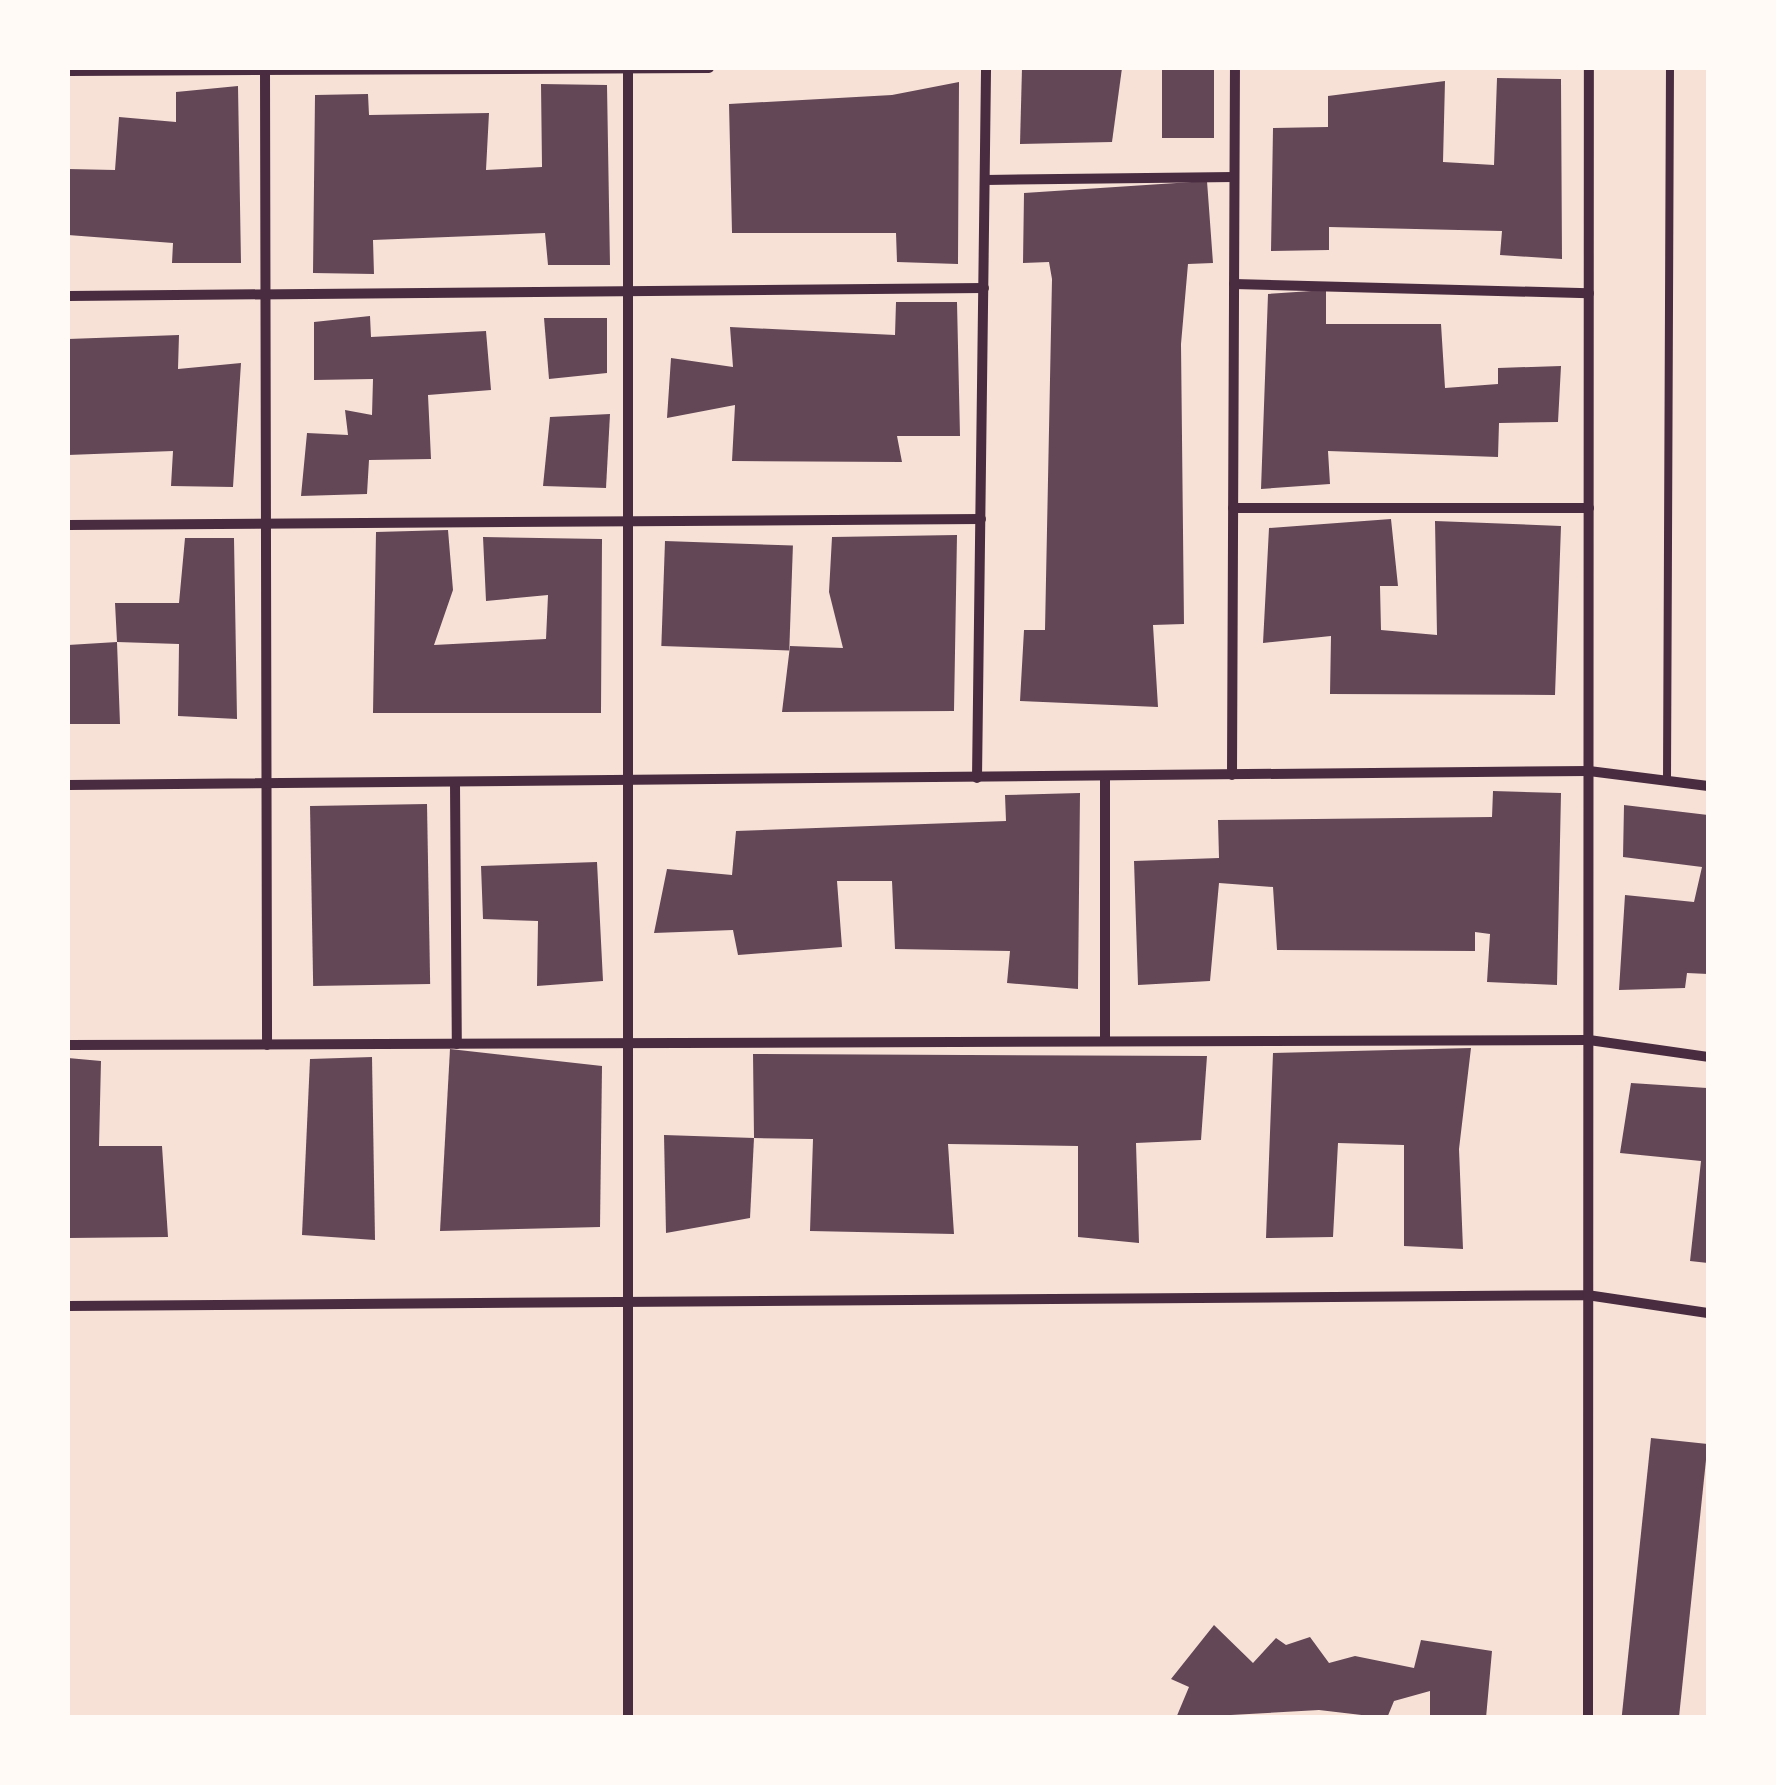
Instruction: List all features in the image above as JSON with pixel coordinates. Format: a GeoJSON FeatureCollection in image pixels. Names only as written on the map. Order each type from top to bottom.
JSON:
{"type":"FeatureCollection","features":[{"type":"Feature","properties":{"kind":"street"},"geometry":{"type":"LineString","coordinates":[[628,68],[633,1305],[628,1718]]}},
{"type":"Feature","properties":{"kind":"street"},"geometry":{"type":"LineString","coordinates":[[68,71],[709,68]]}},
{"type":"Feature","properties":{"kind":"street"},"geometry":{"type":"LineString","coordinates":[[978,778],[986,68]]}},
{"type":"Feature","properties":{"kind":"street"},"geometry":{"type":"LineString","coordinates":[[1232,775],[1235,68]]}},
{"type":"Feature","properties":{"kind":"street"},"geometry":{"type":"LineString","coordinates":[[1588,1718],[1589,68]]}},
{"type":"Feature","properties":{"kind":"street"},"geometry":{"type":"LineString","coordinates":[[265,69],[267,1044]]}},
{"type":"Feature","properties":{"kind":"street"},"geometry":{"type":"LineString","coordinates":[[985,180],[1234,177]]}},
{"type":"Feature","properties":{"kind":"street"},"geometry":{"type":"LineString","coordinates":[[1234,284],[1589,294]]}},
{"type":"Feature","properties":{"kind":"street"},"geometry":{"type":"LineString","coordinates":[[68,296],[984,288]]}},
{"type":"Feature","properties":{"kind":"street"},"geometry":{"type":"LineString","coordinates":[[1233,508],[1589,508]]}},
{"type":"Feature","properties":{"kind":"street"},"geometry":{"type":"LineString","coordinates":[[68,525],[981,520]]}},
{"type":"Feature","properties":{"kind":"street"},"geometry":{"type":"LineString","coordinates":[[68,785],[1589,771],[1708,786]]}},
{"type":"Feature","properties":{"kind":"street"},"geometry":{"type":"LineString","coordinates":[[1105,776],[1105,1040]]}},
{"type":"Feature","properties":{"kind":"street"},"geometry":{"type":"LineString","coordinates":[[455,782],[458,1044]]}},
{"type":"Feature","properties":{"kind":"street"},"geometry":{"type":"LineString","coordinates":[[68,1046],[1588,1040],[1708,1057]]}},
{"type":"Feature","properties":{"kind":"street"},"geometry":{"type":"LineString","coordinates":[[68,1306],[633,1305],[1587,1294],[1708,1313]]}},
{"type":"Feature","properties":{"kind":"lane"},"geometry":{"type":"LineString","coordinates":[[1667,781],[1670,68]]}},
{"type":"Feature","properties":{"kind":"building"},"geometry":{"type":"Polygon","coordinates":[[[1022,68],[1122,68],[1112,142],[1020,144],[1022,68]]]}},
{"type":"Feature","properties":{"kind":"building"},"geometry":{"type":"Polygon","coordinates":[[[1162,68],[1214,68],[1214,138],[1162,138],[1162,68]]]}},
{"type":"Feature","properties":{"kind":"building"},"geometry":{"type":"Polygon","coordinates":[[[1497,78],[1561,79],[1562,259],[1500,255],[1502,231],[1329,227],[1329,250],[1271,251],[1273,128],[1328,127],[1328,96],[1445,81],[1443,162],[1494,165],[1497,78]]]}},
{"type":"Feature","properties":{"kind":"building"},"geometry":{"type":"Polygon","coordinates":[[[959,82],[958,264],[897,262],[896,233],[732,233],[729,104],[892,95],[959,82]]]}},
{"type":"Feature","properties":{"kind":"building"},"geometry":{"type":"Polygon","coordinates":[[[541,84],[607,85],[610,265],[548,265],[545,233],[373,240],[374,274],[313,273],[315,95],[368,94],[369,115],[489,113],[486,170],[542,167],[541,84]]]}},
{"type":"Feature","properties":{"kind":"building"},"geometry":{"type":"Polygon","coordinates":[[[238,86],[241,263],[172,263],[173,243],[68,235],[68,169],[115,170],[119,117],[176,122],[176,92],[238,86]]]}},
{"type":"Feature","properties":{"kind":"building"},"geometry":{"type":"Polygon","coordinates":[[[1207,181],[1213,263],[1188,264],[1181,344],[1184,624],[1153,625],[1158,707],[1020,701],[1024,630],[1045,630],[1052,279],[1049,262],[1023,263],[1024,193],[1207,181]]]}},
{"type":"Feature","properties":{"kind":"building"},"geometry":{"type":"Polygon","coordinates":[[[1326,290],[1326,324],[1441,324],[1445,388],[1498,384],[1498,368],[1561,366],[1558,422],[1499,423],[1498,457],[1328,451],[1330,484],[1261,489],[1268,294],[1326,290]]]}},
{"type":"Feature","properties":{"kind":"building"},"geometry":{"type":"Polygon","coordinates":[[[896,302],[957,302],[960,436],[897,436],[902,462],[732,461],[735,405],[667,418],[671,358],[733,367],[730,327],[895,335],[896,302]]]}},
{"type":"Feature","properties":{"kind":"building"},"geometry":{"type":"Polygon","coordinates":[[[370,316],[371,337],[486,331],[491,390],[428,395],[431,459],[369,460],[367,494],[301,496],[307,433],[348,435],[345,410],[372,415],[373,379],[314,380],[314,322],[370,316]]]}},
{"type":"Feature","properties":{"kind":"building"},"geometry":{"type":"Polygon","coordinates":[[[544,318],[607,318],[607,373],[549,379],[544,318]]]}},
{"type":"Feature","properties":{"kind":"building"},"geometry":{"type":"Polygon","coordinates":[[[179,335],[178,369],[241,363],[233,487],[171,486],[173,451],[68,455],[68,339],[179,335]]]}},
{"type":"Feature","properties":{"kind":"building"},"geometry":{"type":"Polygon","coordinates":[[[610,414],[606,488],[543,486],[550,417],[610,414]]]}},
{"type":"Feature","properties":{"kind":"building"},"geometry":{"type":"Polygon","coordinates":[[[1391,519],[1398,586],[1380,586],[1381,630],[1437,635],[1435,521],[1561,526],[1555,695],[1330,694],[1331,636],[1263,643],[1269,528],[1391,519]]]}},
{"type":"Feature","properties":{"kind":"building"},"geometry":{"type":"Polygon","coordinates":[[[448,530],[453,590],[434,645],[546,639],[548,595],[486,601],[483,537],[602,539],[601,713],[373,713],[376,532],[448,530]]]}},
{"type":"Feature","properties":{"kind":"building"},"geometry":{"type":"Polygon","coordinates":[[[957,535],[954,711],[782,712],[790,646],[843,648],[829,592],[832,537],[957,535]]]}},
{"type":"Feature","properties":{"kind":"building"},"geometry":{"type":"Polygon","coordinates":[[[185,538],[234,538],[237,719],[178,716],[179,644],[117,642],[115,603],[179,603],[185,538]]]}},
{"type":"Feature","properties":{"kind":"building"},"geometry":{"type":"Polygon","coordinates":[[[665,541],[793,545],[789,650],[661,646],[665,541]]]}},
{"type":"Feature","properties":{"kind":"building"},"geometry":{"type":"Polygon","coordinates":[[[117,642],[120,724],[68,724],[68,645],[117,642]]]}},
{"type":"Feature","properties":{"kind":"building"},"geometry":{"type":"Polygon","coordinates":[[[1493,791],[1561,793],[1557,985],[1487,982],[1490,934],[1475,932],[1475,951],[1277,950],[1273,887],[1219,883],[1210,981],[1138,985],[1134,861],[1219,858],[1218,820],[1492,817],[1493,791]]]}},
{"type":"Feature","properties":{"kind":"building"},"geometry":{"type":"Polygon","coordinates":[[[1080,793],[1078,989],[1007,983],[1010,951],[895,949],[892,881],[837,881],[842,947],[738,955],[733,930],[654,933],[667,869],[732,875],[736,831],[1006,821],[1005,795],[1080,793]]]}},
{"type":"Feature","properties":{"kind":"building"},"geometry":{"type":"Polygon","coordinates":[[[427,804],[430,984],[313,986],[310,806],[427,804]]]}},
{"type":"Feature","properties":{"kind":"building"},"geometry":{"type":"Polygon","coordinates":[[[1624,805],[1708,815],[1708,974],[1687,973],[1685,988],[1619,990],[1625,895],[1694,902],[1702,867],[1623,857],[1624,805]]]}},
{"type":"Feature","properties":{"kind":"building"},"geometry":{"type":"Polygon","coordinates":[[[597,862],[603,981],[537,986],[538,921],[483,919],[481,866],[597,862]]]}},
{"type":"Feature","properties":{"kind":"building"},"geometry":{"type":"Polygon","coordinates":[[[1471,1048],[1459,1149],[1463,1249],[1404,1246],[1404,1145],[1338,1143],[1333,1237],[1266,1238],[1273,1053],[1471,1048]]]}},
{"type":"Feature","properties":{"kind":"building"},"geometry":{"type":"Polygon","coordinates":[[[450,1049],[602,1066],[600,1227],[440,1231],[450,1049]]]}},
{"type":"Feature","properties":{"kind":"building"},"geometry":{"type":"Polygon","coordinates":[[[753,1054],[1207,1056],[1201,1140],[1136,1143],[1139,1243],[1078,1237],[1078,1146],[948,1144],[954,1234],[810,1231],[813,1139],[754,1138],[753,1054]]]}},
{"type":"Feature","properties":{"kind":"building"},"geometry":{"type":"Polygon","coordinates":[[[372,1057],[375,1240],[302,1235],[310,1059],[372,1057]]]}},
{"type":"Feature","properties":{"kind":"building"},"geometry":{"type":"Polygon","coordinates":[[[68,1058],[101,1061],[99,1146],[162,1146],[168,1237],[68,1238],[68,1058]]]}},
{"type":"Feature","properties":{"kind":"building"},"geometry":{"type":"Polygon","coordinates":[[[1631,1083],[1707,1088],[1708,1263],[1690,1261],[1701,1161],[1620,1153],[1631,1083]]]}},
{"type":"Feature","properties":{"kind":"building"},"geometry":{"type":"Polygon","coordinates":[[[664,1135],[754,1138],[750,1218],[666,1233],[664,1135]]]}},
{"type":"Feature","properties":{"kind":"building"},"geometry":{"type":"Polygon","coordinates":[[[1651,1438],[1708,1444],[1679,1718],[1622,1716],[1651,1438]]]}},
{"type":"Feature","properties":{"kind":"building"},"geometry":{"type":"Polygon","coordinates":[[[1214,1625],[1253,1663],[1276,1638],[1286,1645],[1310,1637],[1329,1663],[1355,1656],[1414,1668],[1421,1640],[1492,1651],[1486,1718],[1430,1718],[1430,1691],[1394,1701],[1387,1718],[1319,1710],[1176,1718],[1189,1687],[1171,1679],[1214,1625]]]}}]}
